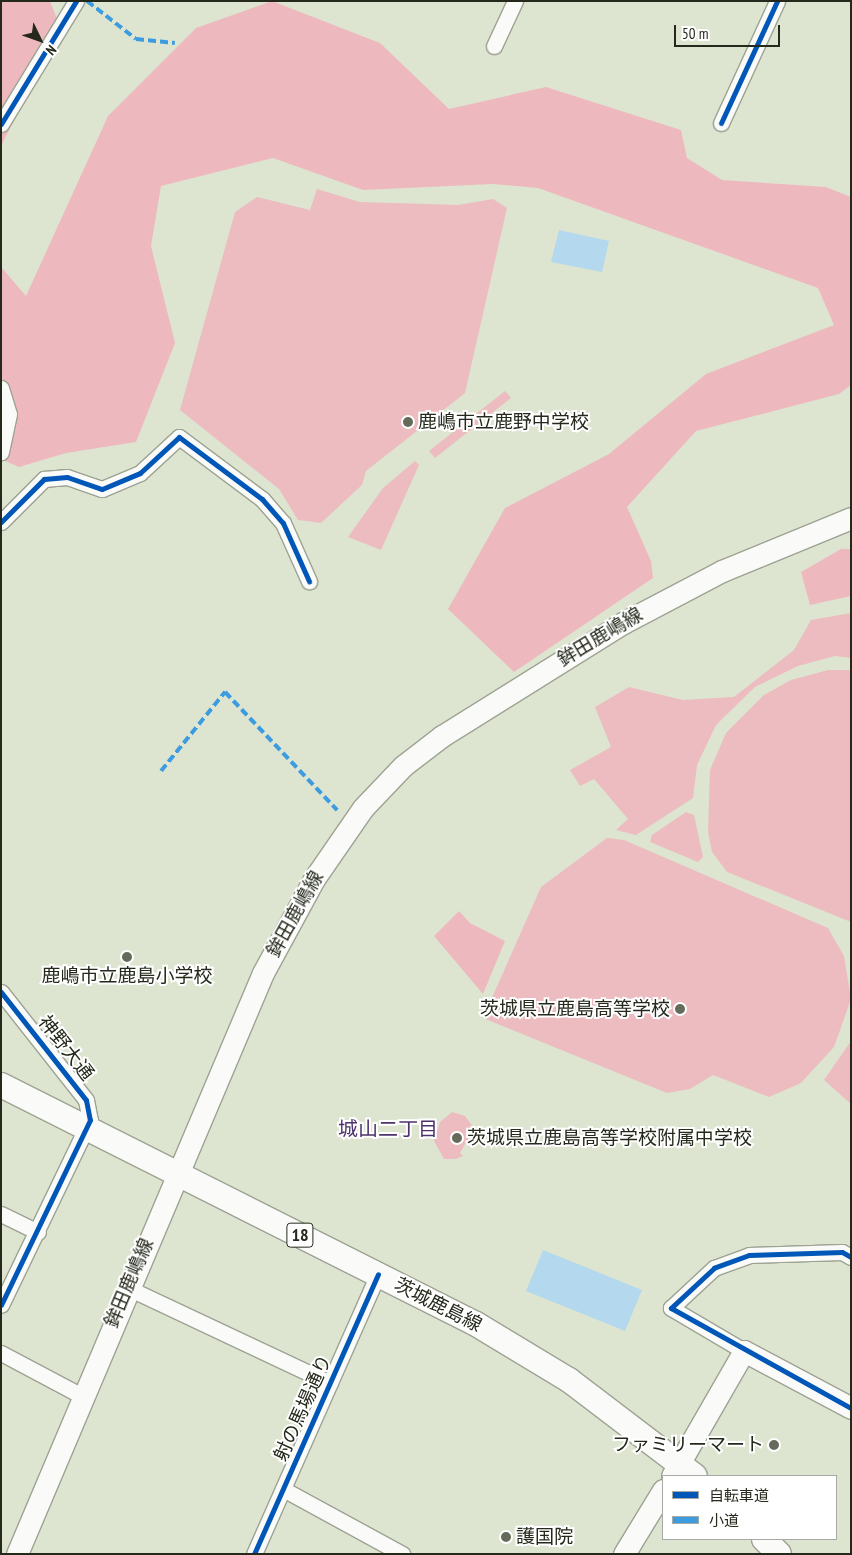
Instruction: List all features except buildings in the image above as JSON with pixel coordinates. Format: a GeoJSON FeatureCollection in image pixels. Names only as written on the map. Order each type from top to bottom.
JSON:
{"type":"FeatureCollection","features":[{"type":"Feature","properties":{"kind":"main road","name":"鉾田鹿嶋線"},"geometry":{"type":"LineString","coordinates":[[17,1554],[175,1173],[289,923],[344,834],[381,787],[442,736],[624,622],[722,570],[851,518]]}},
{"type":"Feature","properties":{"kind":"main road","name":"茨城鹿島線"},"geometry":{"type":"LineString","coordinates":[[1,1085],[378,1274],[527,1352],[682,1472]]}},
{"type":"Feature","properties":{"kind":"main road"},"geometry":{"type":"LineString","coordinates":[[682,1472],[744,1352],[851,1408]]}},
{"type":"Feature","properties":{"kind":"main road"},"geometry":{"type":"LineString","coordinates":[[624,1554],[662,1492]]}},
{"type":"Feature","properties":{"kind":"main road"},"geometry":{"type":"LineString","coordinates":[[765,1540],[779,1554]]}},
{"type":"Feature","properties":{"kind":"street"},"geometry":{"type":"LineString","coordinates":[[1,124],[76,1]]}},
{"type":"Feature","properties":{"kind":"street"},"geometry":{"type":"LineString","coordinates":[[494,46],[515,1]]}},
{"type":"Feature","properties":{"kind":"street"},"geometry":{"type":"LineString","coordinates":[[721,123],[777,1]]}},
{"type":"Feature","properties":{"kind":"street"},"geometry":{"type":"LineString","coordinates":[[1,388],[9,414],[1,452]]}},
{"type":"Feature","properties":{"kind":"street"},"geometry":{"type":"LineString","coordinates":[[1,522],[44,479],[67,478],[102,489],[140,473],[179,437],[262,499],[283,523],[309,581]]}},
{"type":"Feature","properties":{"kind":"street","name":"神野大通"},"geometry":{"type":"LineString","coordinates":[[1,992],[86,1100],[89,1129]]}},
{"type":"Feature","properties":{"kind":"street"},"geometry":{"type":"LineString","coordinates":[[1,1305],[89,1129]]}},
{"type":"Feature","properties":{"kind":"street"},"geometry":{"type":"LineString","coordinates":[[1,1214],[38,1232]]}},
{"type":"Feature","properties":{"kind":"street"},"geometry":{"type":"LineString","coordinates":[[744,1352],[671,1308],[714,1268],[749,1255],[842,1252],[851,1257]]}},
{"type":"Feature","properties":{"kind":"street","name":"射の馬場通り"},"geometry":{"type":"LineString","coordinates":[[254,1554],[378,1274]]}},
{"type":"Feature","properties":{"kind":"street"},"geometry":{"type":"LineString","coordinates":[[128,1288],[330,1383]]}},
{"type":"Feature","properties":{"kind":"street"},"geometry":{"type":"LineString","coordinates":[[1,1353],[82,1396]]}},
{"type":"Feature","properties":{"kind":"street"},"geometry":{"type":"LineString","coordinates":[[283,1489],[402,1554]]}},
{"type":"Feature","properties":{"kind":"shaded area"},"geometry":{"type":"Polygon","coordinates":[[[1,1],[50,1],[61,29],[1,146],[1,1]]]}},
{"type":"Feature","properties":{"kind":"shaded area"},"geometry":{"type":"Polygon","coordinates":[[[272,1],[380,43],[449,109],[546,87],[681,130],[687,158],[722,180],[826,187],[851,197],[851,385],[839,394],[696,431],[627,507],[651,561],[653,578],[514,672],[448,609],[505,508],[609,454],[706,374],[834,325],[818,288],[538,188],[493,184],[363,190],[273,158],[161,186],[151,246],[175,343],[136,442],[66,453],[19,467],[1,459],[1,267],[26,296],[108,116],[196,28],[272,1]]]}},
{"type":"Feature","properties":{"kind":"shaded area"},"geometry":{"type":"Polygon","coordinates":[[[317,189],[360,202],[458,205],[493,199],[507,208],[465,393],[366,471],[362,485],[321,523],[298,520],[279,489],[180,410],[235,212],[257,197],[310,210],[317,189]]]}},
{"type":"Feature","properties":{"kind":"shaded area"},"geometry":{"type":"Polygon","coordinates":[[[505,391],[511,398],[435,458],[429,451],[505,391]]]}},
{"type":"Feature","properties":{"kind":"shaded area"},"geometry":{"type":"Polygon","coordinates":[[[415,461],[419,465],[381,550],[348,537],[383,488],[415,461]]]}},
{"type":"Feature","properties":{"kind":"shaded area"},"geometry":{"type":"Polygon","coordinates":[[[841,549],[851,549],[851,596],[810,605],[801,572],[841,549]]]}},
{"type":"Feature","properties":{"kind":"shaded area"},"geometry":{"type":"Polygon","coordinates":[[[851,613],[851,658],[835,656],[798,666],[755,687],[716,725],[697,765],[693,798],[636,835],[616,830],[628,819],[594,779],[580,786],[570,770],[611,747],[595,707],[629,687],[683,700],[734,697],[794,650],[811,620],[851,613]]]}},
{"type":"Feature","properties":{"kind":"shaded area"},"geometry":{"type":"Polygon","coordinates":[[[828,670],[851,670],[851,922],[727,872],[712,852],[708,832],[710,770],[726,733],[764,695],[791,680],[828,670]]]}},
{"type":"Feature","properties":{"kind":"shaded area"},"geometry":{"type":"Polygon","coordinates":[[[686,812],[694,815],[703,857],[698,862],[650,842],[652,835],[686,812]]]}},
{"type":"Feature","properties":{"kind":"shaded area"},"geometry":{"type":"Polygon","coordinates":[[[607,838],[624,840],[828,928],[844,956],[851,999],[834,1047],[801,1083],[769,1097],[713,1075],[690,1089],[667,1093],[483,1018],[541,887],[607,838]]]}},
{"type":"Feature","properties":{"kind":"shaded area"},"geometry":{"type":"Polygon","coordinates":[[[459,911],[470,923],[505,941],[483,994],[434,936],[459,911]]]}},
{"type":"Feature","properties":{"kind":"shaded area"},"geometry":{"type":"Polygon","coordinates":[[[851,1041],[851,1104],[824,1080],[851,1041]]]}},
{"type":"Feature","properties":{"kind":"shaded area"},"geometry":{"type":"Polygon","coordinates":[[[452,1112],[465,1116],[474,1128],[460,1153],[463,1156],[456,1159],[444,1159],[434,1141],[440,1122],[452,1112]]]}},
{"type":"Feature","properties":{"kind":"water"},"geometry":{"type":"Polygon","coordinates":[[[559,230],[609,241],[602,272],[551,262],[559,230]]]}},
{"type":"Feature","properties":{"kind":"water"},"geometry":{"type":"Polygon","coordinates":[[[543,1250],[642,1290],[625,1331],[526,1291],[543,1250]]]}},
{"type":"Feature","properties":{"kind":"marked path"},"geometry":{"type":"LineString","coordinates":[[87,1],[136,39],[175,43]]}},
{"type":"Feature","properties":{"kind":"marked path"},"geometry":{"type":"LineString","coordinates":[[161,771],[225,692],[337,810]]}},
{"type":"Feature","properties":{"kind":"cycle path"},"geometry":{"type":"LineString","coordinates":[[1,124],[76,1]]}},
{"type":"Feature","properties":{"kind":"cycle path"},"geometry":{"type":"LineString","coordinates":[[721,123],[777,1]]}},
{"type":"Feature","properties":{"kind":"cycle path"},"geometry":{"type":"LineString","coordinates":[[1,522],[44,479],[67,477],[102,489],[140,473],[179,437],[262,499],[283,523],[309,581]]}},
{"type":"Feature","properties":{"kind":"cycle path"},"geometry":{"type":"LineString","coordinates":[[1,992],[86,1100],[90,1120],[1,1305]]}},
{"type":"Feature","properties":{"kind":"cycle path"},"geometry":{"type":"LineString","coordinates":[[851,1257],[842,1252],[749,1255],[714,1268],[671,1308],[851,1408]]}},
{"type":"Feature","properties":{"kind":"cycle path"},"geometry":{"type":"LineString","coordinates":[[254,1554],[378,1274]]}},
{"type":"Feature","properties":{"kind":"place","name":"鹿嶋市立鹿野中学校"},"geometry":{"type":"Point","coordinates":[408,422]}},
{"type":"Feature","properties":{"kind":"place","name":"鹿嶋市立鹿島小学校"},"geometry":{"type":"Point","coordinates":[127,957]}},
{"type":"Feature","properties":{"kind":"place","name":"茨城県立鹿島高等学校"},"geometry":{"type":"Point","coordinates":[680,1009]}},
{"type":"Feature","properties":{"kind":"place","name":"茨城県立鹿島高等学校附属中学校"},"geometry":{"type":"Point","coordinates":[457,1138]}},
{"type":"Feature","properties":{"kind":"place","name":"ファミリーマート"},"geometry":{"type":"Point","coordinates":[774,1445]}},
{"type":"Feature","properties":{"kind":"place","name":"護国院"},"geometry":{"type":"Point","coordinates":[506,1537]}},
{"type":"Feature","properties":{"kind":"district","name":"城山二丁目"},"geometry":{"type":"Point","coordinates":[388,1129]}}]}
